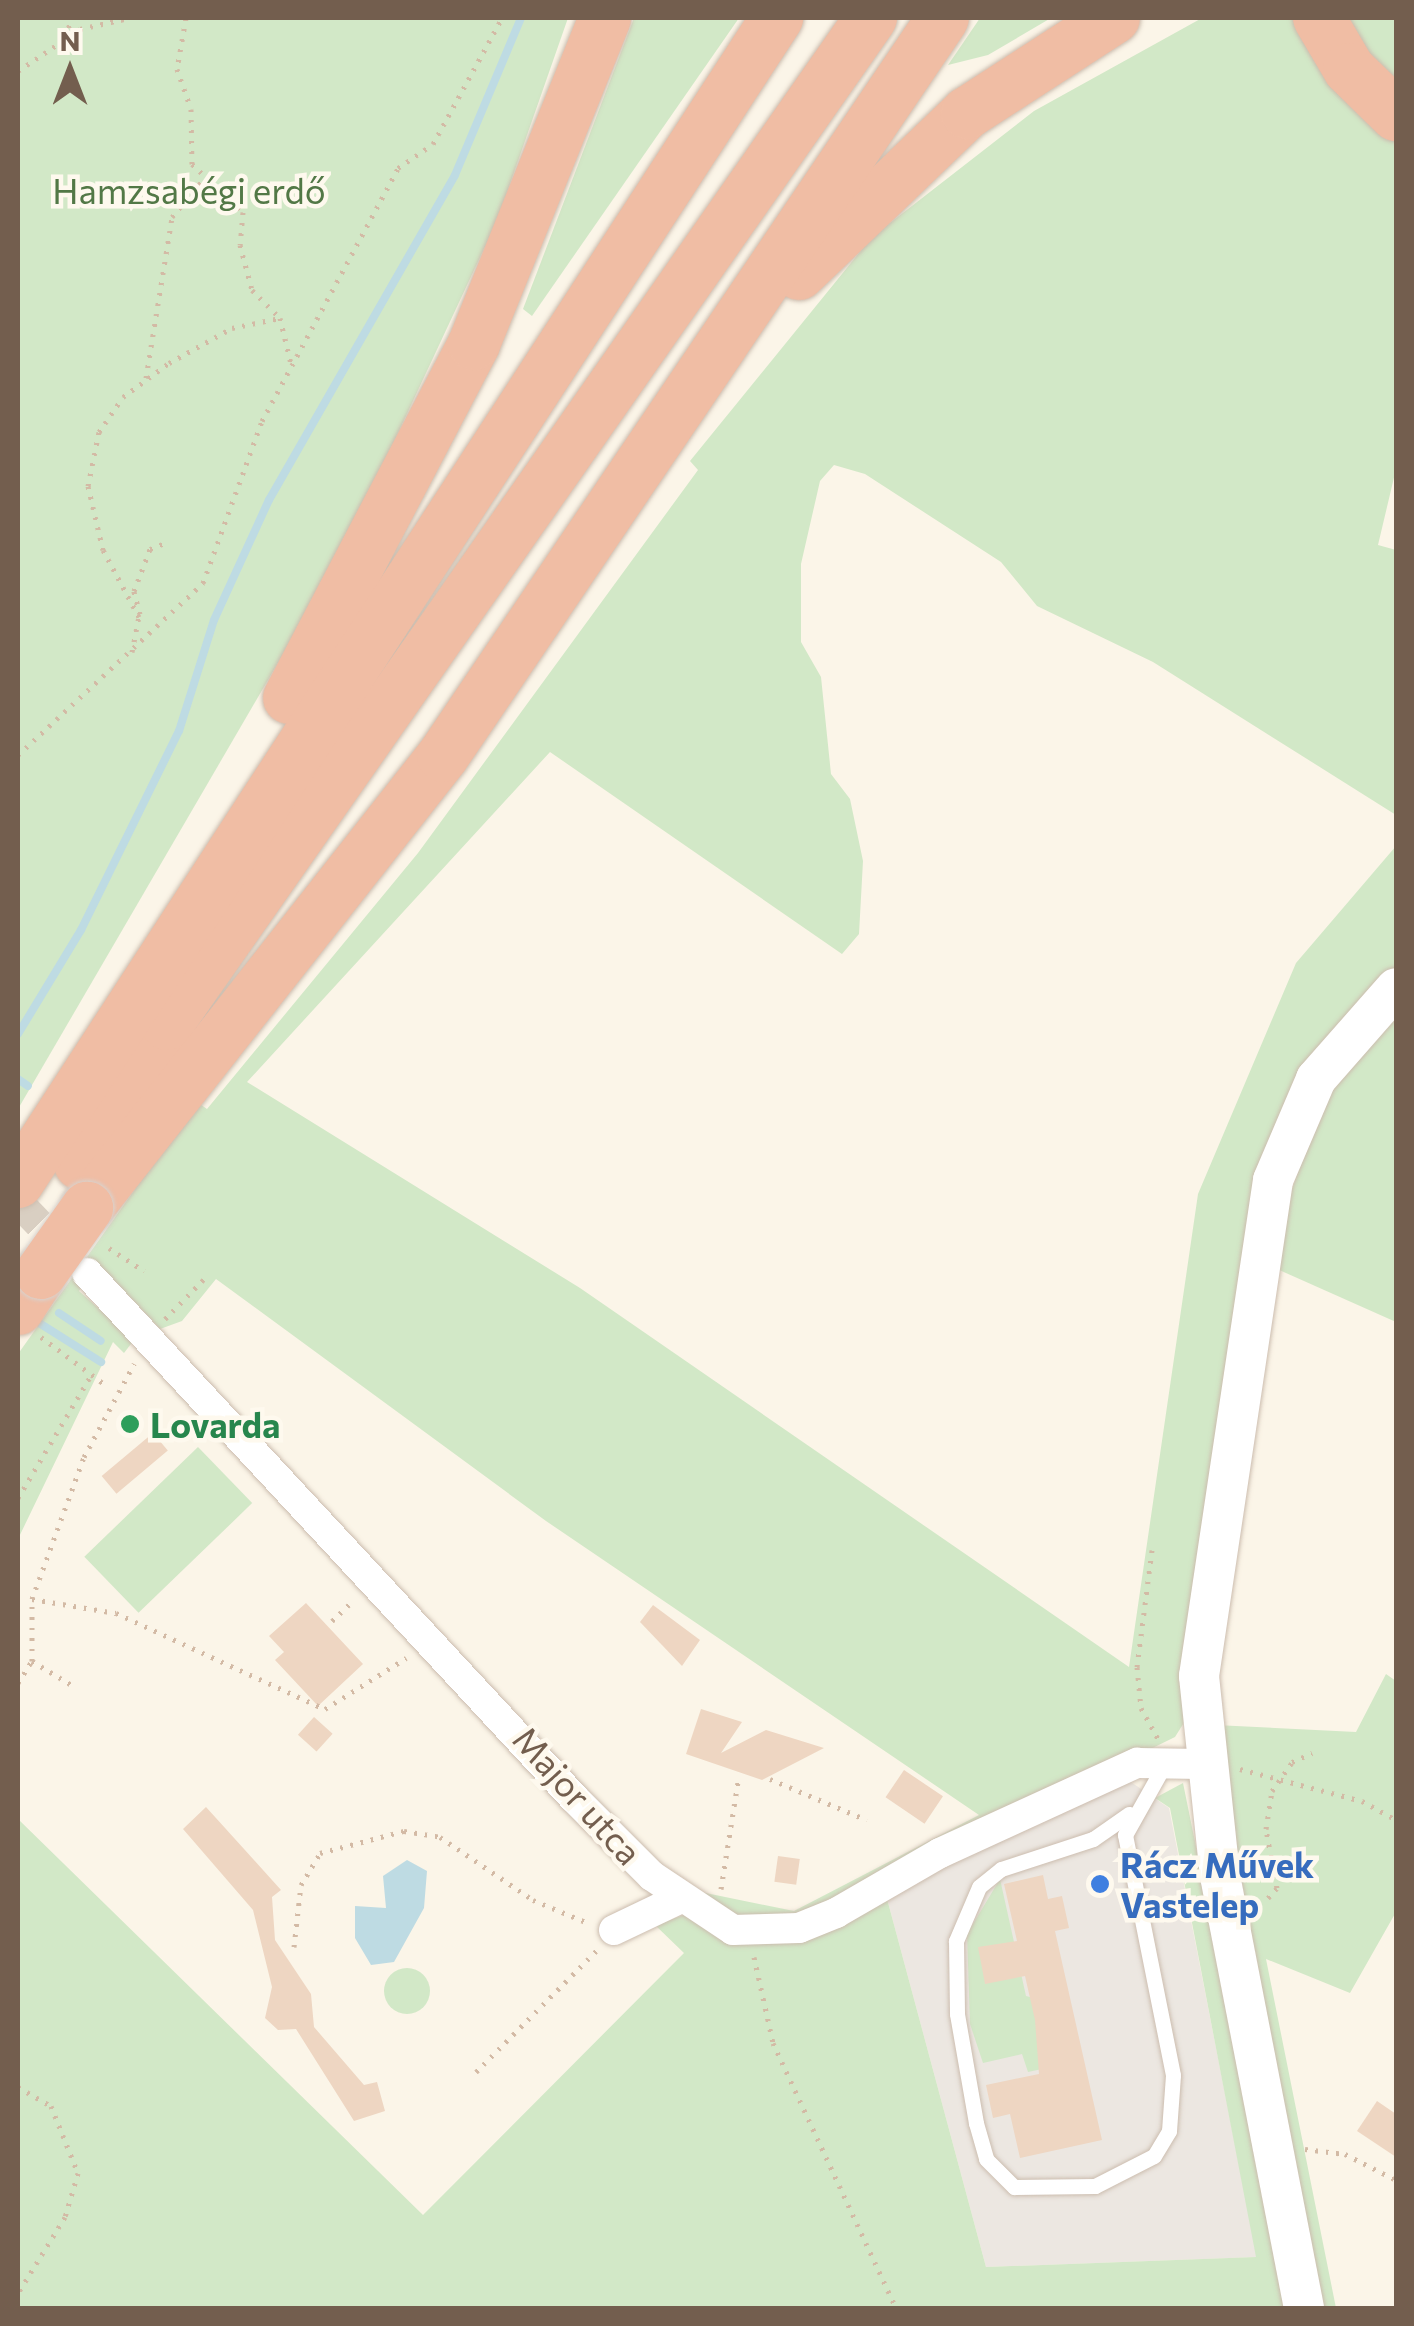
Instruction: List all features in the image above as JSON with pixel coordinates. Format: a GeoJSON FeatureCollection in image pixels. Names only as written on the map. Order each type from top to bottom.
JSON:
{"type":"FeatureCollection","features":[{"type":"Feature","properties":{"kind":"highway"},"geometry":{"type":"LineString","coordinates":[[36,1285],[95,1014],[318,648],[407,481],[579,100],[605,18]]}},
{"type":"Feature","properties":{"kind":"highway"},"geometry":{"type":"LineString","coordinates":[[59,1187],[777,18]]}},
{"type":"Feature","properties":{"kind":"highway"},"geometry":{"type":"LineString","coordinates":[[59,1187],[167,1024],[872,18]]}},
{"type":"Feature","properties":{"kind":"highway"},"geometry":{"type":"LineString","coordinates":[[59,1187],[444,756],[943,18]]}},
{"type":"Feature","properties":{"kind":"highway"},"geometry":{"type":"LineString","coordinates":[[582,557],[801,272],[967,112],[1114,18]]}},
{"type":"Feature","properties":{"kind":"highway"},"geometry":{"type":"LineString","coordinates":[[1319,18],[1349,69],[1396,115]]}},
{"type":"Feature","properties":{"kind":"main road"},"geometry":{"type":"LineString","coordinates":[[1304,2308],[1186,1761],[1273,1180],[1316,1079],[1396,988]]}},
{"type":"Feature","properties":{"kind":"street","name":"Major utca"},"geometry":{"type":"LineString","coordinates":[[36,1285],[147,1334],[574,1798],[681,1898],[744,1931]]}},
{"type":"Feature","properties":{"kind":"street"},"geometry":{"type":"LineString","coordinates":[[744,1931],[799,1928],[836,1913],[940,1853],[1137,1763],[1186,1761]]}},
{"type":"Feature","properties":{"kind":"street"},"geometry":{"type":"LineString","coordinates":[[614,1930],[681,1898]]}},
{"type":"Feature","properties":{"kind":"lane"},"geometry":{"type":"LineString","coordinates":[[1130,1814],[1126,1873],[1173,2075],[1169,2132],[1154,2156],[1096,2186],[1014,2186],[986,2159],[976,2122],[957,2014],[956,1940],[979,1887],[1001,1869],[1092,1838],[1130,1814],[1186,1761]]}},
{"type":"Feature","properties":{"kind":"path"},"geometry":{"type":"LineString","coordinates":[[62,41],[73,18]]}},
{"type":"Feature","properties":{"kind":"path"},"geometry":{"type":"LineString","coordinates":[[18,70],[62,41],[130,18]]}},
{"type":"Feature","properties":{"kind":"path"},"geometry":{"type":"LineString","coordinates":[[186,18],[177,69],[191,109],[192,164],[243,212],[240,245],[252,290],[280,318],[292,371]]}},
{"type":"Feature","properties":{"kind":"path"},"geometry":{"type":"LineString","coordinates":[[18,755],[131,654],[213,566],[250,448],[398,168],[433,144],[502,18]]}},
{"type":"Feature","properties":{"kind":"path"},"geometry":{"type":"LineString","coordinates":[[144,380],[158,341],[172,217],[204,179]]}},
{"type":"Feature","properties":{"kind":"path"},"geometry":{"type":"LineString","coordinates":[[131,654],[140,617],[104,550],[88,486],[99,432],[144,380],[232,328],[280,318]]}},
{"type":"Feature","properties":{"kind":"path"},"geometry":{"type":"LineString","coordinates":[[141,616],[134,591],[150,549],[167,542]]}},
{"type":"Feature","properties":{"kind":"path"},"geometry":{"type":"LineString","coordinates":[[59,1187],[144,1271]]}},
{"type":"Feature","properties":{"kind":"path"},"geometry":{"type":"LineString","coordinates":[[147,1334],[208,1275]]}},
{"type":"Feature","properties":{"kind":"path"},"geometry":{"type":"LineString","coordinates":[[36,1285],[92,1374],[107,1386]]}},
{"type":"Feature","properties":{"kind":"path"},"geometry":{"type":"LineString","coordinates":[[18,1683],[32,1661],[32,1599],[84,1457],[134,1363]]}},
{"type":"Feature","properties":{"kind":"path"},"geometry":{"type":"LineString","coordinates":[[18,1498],[92,1374]]}},
{"type":"Feature","properties":{"kind":"path"},"geometry":{"type":"LineString","coordinates":[[1141,1708],[1152,1550]]}},
{"type":"Feature","properties":{"kind":"path"},"geometry":{"type":"LineString","coordinates":[[32,1599],[116,1613],[325,1709],[412,1653]]}},
{"type":"Feature","properties":{"kind":"path"},"geometry":{"type":"LineString","coordinates":[[32,1661],[75,1687]]}},
{"type":"Feature","properties":{"kind":"path"},"geometry":{"type":"LineString","coordinates":[[1268,1898],[1278,1873],[1266,1829],[1292,1762],[1312,1753]]}},
{"type":"Feature","properties":{"kind":"path"},"geometry":{"type":"LineString","coordinates":[[1186,1761],[1284,1780],[1396,1820]]}},
{"type":"Feature","properties":{"kind":"path"},"geometry":{"type":"LineString","coordinates":[[736,1895],[720,1889],[739,1775]]}},
{"type":"Feature","properties":{"kind":"path"},"geometry":{"type":"LineString","coordinates":[[770,1779],[867,1820]]}},
{"type":"Feature","properties":{"kind":"path"},"geometry":{"type":"LineString","coordinates":[[294,1947],[301,1885],[320,1853],[404,1831],[440,1837],[564,1916],[614,1930],[476,2072]]}},
{"type":"Feature","properties":{"kind":"path"},"geometry":{"type":"LineString","coordinates":[[744,1931],[774,2043],[896,2308]]}},
{"type":"Feature","properties":{"kind":"path"},"geometry":{"type":"LineString","coordinates":[[18,2087],[50,2106],[70,2135],[78,2173],[65,2217],[18,2293]]}},
{"type":"Feature","properties":{"kind":"path"},"geometry":{"type":"LineString","coordinates":[[1308,2149],[1345,2154],[1396,2180]]}},
{"type":"Feature","properties":{"kind":"shaded area"},"geometry":{"type":"Polygon","coordinates":[[[1128,1780],[1169,1808],[1257,2257],[986,2267],[886,1895],[1128,1780]]]}},
{"type":"Feature","properties":{"kind":"green space","name":"Hamzsabégi erdő"},"geometry":{"type":"Polygon","coordinates":[[[18,18],[568,18],[497,221],[342,553],[18,1109],[18,18]]]}},
{"type":"Feature","properties":{"kind":"green space"},"geometry":{"type":"Polygon","coordinates":[[[634,18],[739,18],[532,316],[523,309],[634,18]]]}},
{"type":"Feature","properties":{"kind":"green space"},"geometry":{"type":"Polygon","coordinates":[[[980,18],[1051,18],[988,55],[948,65],[980,18]]]}},
{"type":"Feature","properties":{"kind":"green space"},"geometry":{"type":"Polygon","coordinates":[[[1202,18],[1396,18],[1396,469],[1378,545],[1396,550],[1396,815],[1153,662],[1037,606],[1001,562],[865,474],[834,465],[820,481],[801,564],[801,642],[821,677],[831,774],[850,799],[863,861],[859,934],[842,954],[550,752],[247,1082],[580,1288],[1129,1667],[1198,1194],[1296,963],[1396,846],[1396,976],[1296,1092],[1185,1721],[1175,1737],[810,1916],[753,1924],[696,1891],[794,1911],[979,1815],[546,1521],[216,1279],[182,1321],[160,1329],[98,1263],[79,1291],[134,1340],[124,1353],[113,1342],[18,1539],[18,1354],[197,1102],[207,1109],[418,853],[698,470],[690,461],[872,237],[1034,111],[1202,18]]]}},
{"type":"Feature","properties":{"kind":"green space"},"geometry":{"type":"Polygon","coordinates":[[[1396,1008],[1396,1322],[1268,1265],[1320,1102],[1396,1008]]]}},
{"type":"Feature","properties":{"kind":"green space"},"geometry":{"type":"Polygon","coordinates":[[[198,1447],[252,1503],[139,1613],[84,1557],[198,1447]]]}},
{"type":"Feature","properties":{"kind":"green space"},"geometry":{"type":"Polygon","coordinates":[[[1386,1674],[1396,1681],[1396,1912],[1350,1993],[1266,1959],[1336,2308],[1315,2308],[1215,1725],[1356,1732],[1386,1674]]]}},
{"type":"Feature","properties":{"kind":"green space"},"geometry":{"type":"Polygon","coordinates":[[[1183,1783],[1290,2308],[18,2308],[18,1819],[423,2215],[684,1953],[655,1925],[684,1915],[720,1937],[886,1895],[986,2267],[1256,2257],[1170,1808],[1155,1798],[1183,1783]]]}},
{"type":"Feature","properties":{"kind":"green space"},"geometry":{"type":"Polygon","coordinates":[[[1000,1879],[1026,1996],[1041,2000],[1042,2069],[1028,2072],[1022,2054],[983,2063],[970,2024],[967,1934],[1000,1879]]]}},
{"type":"Feature","properties":{"kind":"green space"},"geometry":{"type":"Polygon","coordinates":[[[407,1968],[423,1975],[430,1991],[423,2007],[407,2014],[391,2007],[384,1991],[391,1975],[407,1968]]]}},
{"type":"Feature","properties":{"kind":"water"},"geometry":{"type":"Polygon","coordinates":[[[407,1860],[427,1871],[424,1908],[394,1962],[371,1965],[355,1938],[355,1906],[386,1908],[383,1876],[407,1860]]]}},
{"type":"Feature","properties":{"kind":"building"},"geometry":{"type":"Polygon","coordinates":[[[153,1433],[168,1451],[116,1494],[102,1476],[153,1433]]]}},
{"type":"Feature","properties":{"kind":"building"},"geometry":{"type":"Polygon","coordinates":[[[306,1603],[363,1664],[318,1706],[275,1660],[284,1652],[269,1636],[306,1603]]]}},
{"type":"Feature","properties":{"kind":"building"},"geometry":{"type":"Polygon","coordinates":[[[653,1605],[700,1640],[682,1666],[640,1622],[653,1605]]]}},
{"type":"Feature","properties":{"kind":"building"},"geometry":{"type":"Polygon","coordinates":[[[701,1709],[742,1722],[721,1753],[766,1730],[824,1748],[762,1780],[686,1754],[701,1709]]]}},
{"type":"Feature","properties":{"kind":"building"},"geometry":{"type":"Polygon","coordinates":[[[314,1717],[333,1734],[317,1752],[298,1735],[314,1717]]]}},
{"type":"Feature","properties":{"kind":"building"},"geometry":{"type":"Polygon","coordinates":[[[904,1770],[943,1796],[925,1824],[886,1797],[904,1770]]]}},
{"type":"Feature","properties":{"kind":"building"},"geometry":{"type":"Polygon","coordinates":[[[206,1807],[281,1890],[272,1897],[275,1940],[311,1994],[314,2027],[364,2085],[377,2082],[385,2111],[354,2121],[296,2029],[278,2030],[265,2018],[272,1987],[253,1910],[183,1829],[206,1807]]]}},
{"type":"Feature","properties":{"kind":"building"},"geometry":{"type":"Polygon","coordinates":[[[778,1856],[800,1859],[796,1885],[774,1882],[778,1856]]]}},
{"type":"Feature","properties":{"kind":"building"},"geometry":{"type":"Polygon","coordinates":[[[1043,1875],[1048,1899],[1062,1896],[1069,1928],[1055,1931],[1102,2140],[1020,2158],[1010,2114],[993,2118],[986,2085],[1039,2074],[1035,2020],[1025,1976],[985,1984],[978,1947],[1017,1941],[1004,1884],[1043,1875]]]}},
{"type":"Feature","properties":{"kind":"building"},"geometry":{"type":"Polygon","coordinates":[[[1377,2101],[1396,2114],[1396,2157],[1357,2131],[1377,2101]]]}},
{"type":"Feature","properties":{"kind":"waterway"},"geometry":{"type":"LineString","coordinates":[[18,1034],[81,930],[179,731],[214,620],[269,500],[455,175],[521,18]]}},
{"type":"Feature","properties":{"kind":"waterway"},"geometry":{"type":"LineString","coordinates":[[18,1079],[28,1086]]}},
{"type":"Feature","properties":{"kind":"waterway"},"geometry":{"type":"LineString","coordinates":[[59,1313],[101,1341]]}},
{"type":"Feature","properties":{"kind":"waterway"},"geometry":{"type":"LineString","coordinates":[[36,1321],[101,1362]]}},
{"type":"Feature","properties":{"kind":"tunnel"},"geometry":{"type":"LineString","coordinates":[[18,1202],[71,1257]]}},
{"type":"Feature","properties":{"kind":"place","name":"Lovarda"},"geometry":{"type":"Point","coordinates":[130,1424]}},
{"type":"Feature","properties":{"kind":"place","name":"Rácz Művek Vastelep"},"geometry":{"type":"Point","coordinates":[1100,1884]}}]}
